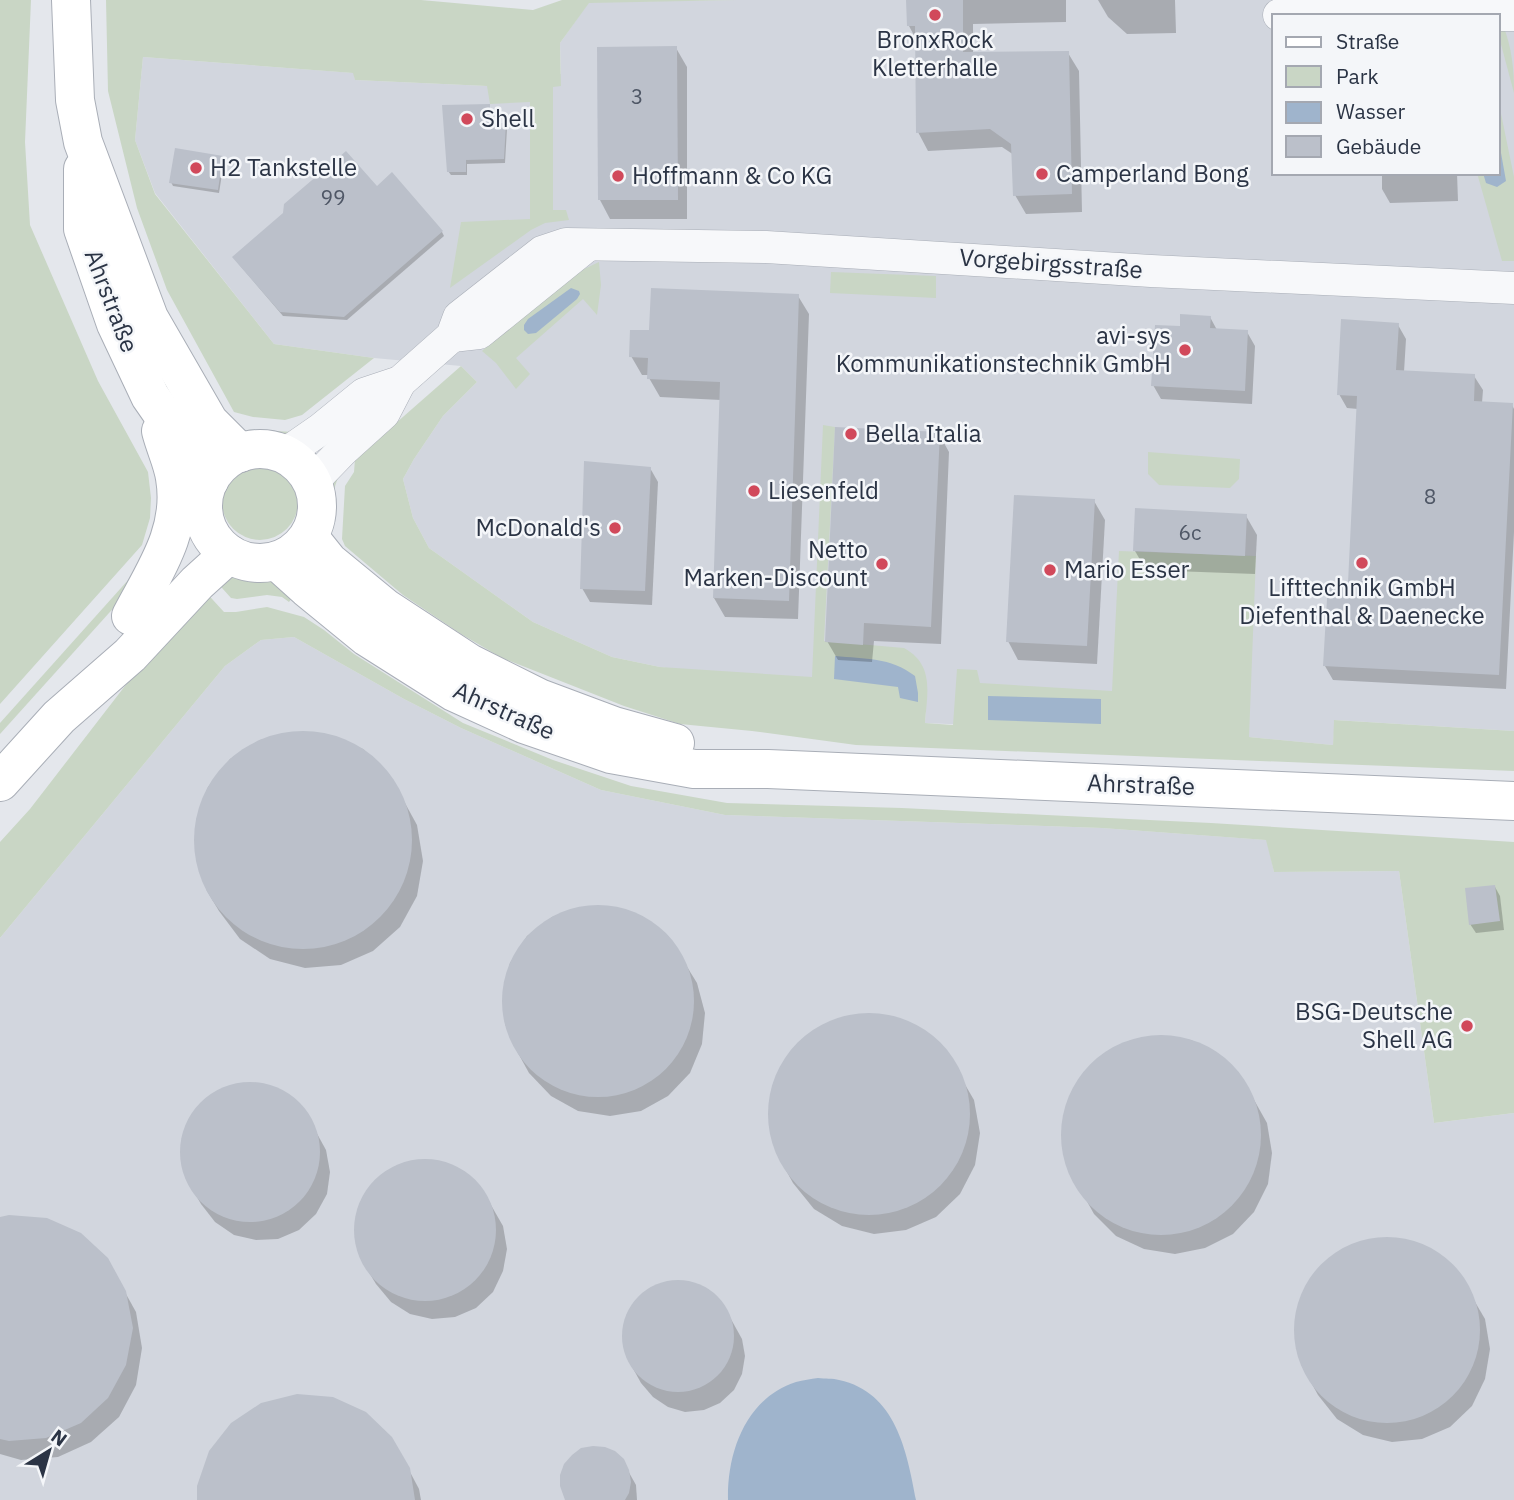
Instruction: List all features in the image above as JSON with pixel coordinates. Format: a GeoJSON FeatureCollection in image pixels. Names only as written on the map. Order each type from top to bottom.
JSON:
{"type":"FeatureCollection","features":[{"type":"Feature","properties":{"kind":"main road","name":"Ahrstraße"},"geometry":{"type":"LineString","coordinates":[[71,0],[75,100],[83,142],[149,318],[209,422],[240,453]]}},
{"type":"Feature","properties":{"kind":"main road","name":"Ahrstraße"},"geometry":{"type":"LineString","coordinates":[[83,142],[83,229],[117,324],[150,396],[209,481]]}},
{"type":"Feature","properties":{"kind":"main road"},"geometry":{"type":"LineString","coordinates":[[131,616],[168,545],[178,511],[175,477],[150,396]]}},
{"type":"Feature","properties":{"kind":"main road"},"geometry":{"type":"LineString","coordinates":[[253,449],[285,454],[301,466],[317,495],[317,516],[309,537],[295,551],[277,561],[256,563],[243,560],[218,540],[204,516],[204,497],[209,481],[225,461],[240,453],[253,449]]}},
{"type":"Feature","properties":{"kind":"main road","name":"Ahrstraße"},"geometry":{"type":"LineString","coordinates":[[309,537],[329,562],[385,608],[468,663],[539,698],[614,726],[768,769]]}},
{"type":"Feature","properties":{"kind":"main road"},"geometry":{"type":"LineString","coordinates":[[59,717],[131,616],[183,560],[218,540]]}},
{"type":"Feature","properties":{"kind":"main road"},"geometry":{"type":"LineString","coordinates":[[0,782],[59,717],[130,654],[197,583],[218,540]]}},
{"type":"Feature","properties":{"kind":"main road","name":"Ahrstraße"},"geometry":{"type":"LineString","coordinates":[[277,561],[367,637],[454,692],[524,724],[611,754],[694,769],[768,769],[1514,801]]}},
{"type":"Feature","properties":{"kind":"street","name":"Vorgebirgsstraße"},"geometry":{"type":"LineString","coordinates":[[312,482],[384,413],[400,382],[452,336],[459,317],[542,252],[566,244],[766,247],[1151,271],[1514,288]]}},
{"type":"Feature","properties":{"kind":"street","name":"Vorgebirgsstraße"},"geometry":{"type":"LineString","coordinates":[[285,454],[364,394],[400,382]]}},
{"type":"Feature","properties":{"kind":"shaded area"},"geometry":{"type":"Polygon","coordinates":[[[1514,0],[1514,731],[1335,720],[1333,745],[1249,737],[925,723],[926,708],[660,667],[612,657],[533,622],[429,548],[413,518],[403,479],[443,416],[477,382],[461,366],[374,358],[274,344],[155,193],[135,140],[143,57],[354,73],[355,80],[487,86],[561,74],[560,43],[589,2],[1514,0]]]}},
{"type":"Feature","properties":{"kind":"shaded area"},"geometry":{"type":"Polygon","coordinates":[[[294,637],[461,728],[601,790],[725,815],[1102,828],[1267,840],[1274,872],[1399,871],[1434,1123],[1514,1113],[1514,1500],[0,1500],[0,938],[225,666],[261,640],[294,637]]]}},
{"type":"Feature","properties":{"kind":"green space"},"geometry":{"type":"Polygon","coordinates":[[[0,0],[31,0],[25,142],[30,225],[98,381],[148,472],[151,498],[150,518],[142,545],[0,704],[0,0]]]}},
{"type":"Feature","properties":{"kind":"green space"},"geometry":{"type":"Polygon","coordinates":[[[106,0],[421,0],[533,10],[562,0],[737,0],[589,3],[560,43],[561,86],[553,87],[553,210],[566,210],[569,220],[545,223],[531,230],[450,288],[461,222],[530,219],[530,102],[490,104],[487,86],[355,80],[353,73],[143,57],[135,140],[155,194],[274,344],[374,358],[302,415],[285,420],[234,412],[167,290],[137,208],[108,91],[106,0]]]}},
{"type":"Feature","properties":{"kind":"green space"},"geometry":{"type":"Polygon","coordinates":[[[1500,25],[1503,25],[1509,42],[1514,93],[1500,40],[1500,25]]]}},
{"type":"Feature","properties":{"kind":"green space"},"geometry":{"type":"Polygon","coordinates":[[[1500,109],[1514,177],[1514,261],[1502,261],[1478,175],[1500,175],[1500,109]]]}},
{"type":"Feature","properties":{"kind":"green space"},"geometry":{"type":"Polygon","coordinates":[[[599,262],[601,285],[597,315],[583,299],[516,358],[530,374],[516,389],[496,363],[482,351],[565,278],[599,262]]]}},
{"type":"Feature","properties":{"kind":"green space"},"geometry":{"type":"Polygon","coordinates":[[[831,272],[936,276],[936,298],[830,293],[831,272]]]}},
{"type":"Feature","properties":{"kind":"green space"},"geometry":{"type":"Polygon","coordinates":[[[461,366],[477,382],[443,416],[403,479],[413,518],[429,548],[533,622],[612,657],[660,667],[812,677],[823,425],[835,427],[824,641],[904,648],[914,655],[921,663],[927,681],[925,723],[953,725],[957,669],[977,670],[980,683],[1112,691],[1119,551],[1256,556],[1249,737],[1333,745],[1334,720],[1514,731],[1514,771],[856,745],[680,724],[624,706],[502,658],[403,595],[345,546],[342,539],[345,486],[354,472],[355,459],[461,366]]]}},
{"type":"Feature","properties":{"kind":"green space"},"geometry":{"type":"Polygon","coordinates":[[[244,431],[293,432],[282,438],[246,435],[244,431]]]}},
{"type":"Feature","properties":{"kind":"green space"},"geometry":{"type":"Polygon","coordinates":[[[1148,452],[1240,459],[1239,479],[1230,488],[1159,485],[1148,474],[1148,452]]]}},
{"type":"Feature","properties":{"kind":"green space"},"geometry":{"type":"Polygon","coordinates":[[[253,464],[267,464],[281,470],[292,481],[298,502],[295,517],[287,529],[267,540],[253,540],[239,534],[228,523],[222,509],[222,495],[228,481],[239,470],[253,464]]]}},
{"type":"Feature","properties":{"kind":"green space"},"geometry":{"type":"Polygon","coordinates":[[[342,469],[331,508],[330,533],[323,533],[330,481],[342,469]]]}},
{"type":"Feature","properties":{"kind":"green space"},"geometry":{"type":"Polygon","coordinates":[[[138,569],[118,603],[0,734],[0,723],[138,569]]]}},
{"type":"Feature","properties":{"kind":"green space"},"geometry":{"type":"Polygon","coordinates":[[[252,569],[278,577],[297,591],[289,602],[282,597],[267,595],[237,599],[231,598],[214,579],[252,569]]]}},
{"type":"Feature","properties":{"kind":"green space"},"geometry":{"type":"Polygon","coordinates":[[[202,588],[224,612],[267,607],[304,617],[354,654],[463,723],[553,760],[631,786],[727,803],[902,808],[1211,823],[1514,842],[1514,1113],[1434,1123],[1399,871],[1274,872],[1266,840],[1102,828],[725,815],[601,790],[461,728],[294,637],[261,640],[225,666],[0,938],[0,842],[30,809],[202,588]]]}},
{"type":"Feature","properties":{"kind":"water"},"geometry":{"type":"Polygon","coordinates":[[[1500,147],[1506,181],[1497,187],[1486,183],[1484,175],[1500,175],[1500,147]]]}},
{"type":"Feature","properties":{"kind":"water"},"geometry":{"type":"Polygon","coordinates":[[[571,288],[579,291],[577,299],[536,333],[528,334],[524,330],[528,319],[571,288]]]}},
{"type":"Feature","properties":{"kind":"water"},"geometry":{"type":"Polygon","coordinates":[[[835,656],[877,660],[906,670],[915,676],[918,702],[900,698],[898,687],[834,679],[835,656]]]}},
{"type":"Feature","properties":{"kind":"water"},"geometry":{"type":"Polygon","coordinates":[[[988,696],[1101,699],[1101,724],[988,720],[988,696]]]}},
{"type":"Feature","properties":{"kind":"water"},"geometry":{"type":"Polygon","coordinates":[[[818,1378],[837,1379],[858,1387],[874,1397],[886,1411],[903,1444],[916,1500],[728,1500],[731,1464],[736,1446],[752,1414],[764,1400],[779,1390],[796,1382],[818,1378]]]}},
{"type":"Feature","properties":{"kind":"building"},"geometry":{"type":"Polygon","coordinates":[[[906,0],[963,0],[963,52],[1069,51],[1072,194],[1013,196],[1011,144],[990,129],[916,133],[915,26],[907,26],[906,0]]]}},
{"type":"Feature","properties":{"kind":"building"},"geometry":{"type":"Polygon","coordinates":[[[677,46],[678,200],[598,200],[597,47],[677,46]]]}},
{"type":"Feature","properties":{"kind":"building"},"geometry":{"type":"Polygon","coordinates":[[[490,104],[490,123],[506,123],[504,159],[466,160],[466,172],[447,172],[442,105],[490,104]]]}},
{"type":"Feature","properties":{"kind":"building"},"geometry":{"type":"Polygon","coordinates":[[[175,148],[223,156],[218,190],[169,183],[175,148]]]}},
{"type":"Feature","properties":{"kind":"building"},"geometry":{"type":"Polygon","coordinates":[[[346,151],[377,186],[392,172],[443,231],[344,317],[280,312],[232,257],[283,213],[284,204],[346,151]]]}},
{"type":"Feature","properties":{"kind":"building","name":"Liesenfeld"},"geometry":{"type":"Polygon","coordinates":[[[651,288],[799,294],[789,601],[713,598],[720,382],[647,379],[648,358],[629,357],[630,330],[649,330],[651,288]]]}},
{"type":"Feature","properties":{"kind":"building"},"geometry":{"type":"Polygon","coordinates":[[[1180,314],[1211,316],[1210,328],[1248,330],[1245,391],[1151,386],[1155,325],[1180,326],[1180,314]]]}},
{"type":"Feature","properties":{"kind":"building"},"geometry":{"type":"Polygon","coordinates":[[[1341,319],[1399,323],[1396,370],[1475,374],[1474,401],[1513,403],[1499,675],[1323,666],[1328,582],[1348,583],[1357,396],[1337,395],[1341,319]]]}},
{"type":"Feature","properties":{"kind":"building","name":"Netto Marken-Discount"},"geometry":{"type":"Polygon","coordinates":[[[835,427],[940,432],[931,627],[864,623],[863,645],[825,642],[835,427]]]}},
{"type":"Feature","properties":{"kind":"building","name":"McDonald's"},"geometry":{"type":"Polygon","coordinates":[[[584,461],[651,467],[645,591],[580,589],[584,461]]]}},
{"type":"Feature","properties":{"kind":"building","name":"Mario Esser"},"geometry":{"type":"Polygon","coordinates":[[[1014,495],[1095,499],[1087,646],[1006,642],[1014,495]]]}},
{"type":"Feature","properties":{"kind":"building"},"geometry":{"type":"Polygon","coordinates":[[[1135,508],[1247,514],[1245,556],[1133,551],[1135,508]]]}},
{"type":"Feature","properties":{"kind":"building"},"geometry":{"type":"Polygon","coordinates":[[[314,731],[335,735],[355,744],[372,755],[388,771],[408,808],[412,840],[404,882],[394,901],[372,925],[335,945],[292,949],[271,945],[251,936],[234,925],[218,909],[198,872],[194,829],[198,808],[207,788],[218,771],[234,755],[271,735],[314,731]]]}},
{"type":"Feature","properties":{"kind":"building"},"geometry":{"type":"Polygon","coordinates":[[[1495,885],[1500,921],[1469,925],[1465,888],[1495,885]]]}},
{"type":"Feature","properties":{"kind":"building"},"geometry":{"type":"Polygon","coordinates":[[[598,905],[617,906],[635,912],[666,933],[687,964],[693,982],[693,1020],[687,1038],[666,1069],[635,1090],[617,1096],[598,1097],[579,1096],[561,1090],[530,1069],[509,1038],[503,1020],[502,1001],[503,982],[509,964],[530,933],[561,912],[579,906],[598,905]]]}},
{"type":"Feature","properties":{"kind":"building"},"geometry":{"type":"Polygon","coordinates":[[[869,1013],[889,1015],[907,1021],[925,1030],[940,1043],[953,1058],[962,1076],[968,1094],[968,1134],[962,1152],[953,1170],[940,1185],[925,1198],[907,1207],[889,1213],[869,1215],[849,1213],[831,1207],[813,1198],[798,1185],[785,1170],[776,1152],[770,1134],[768,1114],[770,1094],[776,1076],[785,1058],[798,1043],[813,1030],[831,1021],[849,1015],[869,1013]]]}},
{"type":"Feature","properties":{"kind":"building"},"geometry":{"type":"Polygon","coordinates":[[[1161,1035],[1181,1037],[1199,1043],[1232,1064],[1253,1097],[1259,1115],[1259,1155],[1253,1173],[1232,1206],[1199,1227],[1181,1233],[1161,1235],[1141,1233],[1123,1227],[1090,1206],[1069,1173],[1063,1155],[1061,1135],[1063,1115],[1069,1097],[1090,1064],[1123,1043],[1141,1037],[1161,1035]]]}},
{"type":"Feature","properties":{"kind":"building"},"geometry":{"type":"Polygon","coordinates":[[[250,1082],[277,1087],[299,1103],[315,1125],[320,1152],[315,1179],[299,1201],[277,1217],[250,1222],[223,1217],[201,1201],[185,1179],[180,1152],[185,1125],[201,1103],[223,1087],[250,1082]]]}},
{"type":"Feature","properties":{"kind":"building"},"geometry":{"type":"Polygon","coordinates":[[[425,1159],[452,1164],[475,1180],[491,1203],[496,1230],[491,1257],[475,1280],[452,1296],[425,1301],[398,1296],[375,1280],[359,1257],[354,1230],[359,1203],[375,1180],[398,1164],[425,1159]]]}},
{"type":"Feature","properties":{"kind":"building"},"geometry":{"type":"Polygon","coordinates":[[[9,1215],[47,1218],[81,1233],[108,1258],[126,1291],[133,1328],[126,1365],[108,1398],[81,1423],[46,1438],[9,1441],[0,1439],[0,1217],[9,1215]]]}},
{"type":"Feature","properties":{"kind":"building"},"geometry":{"type":"Polygon","coordinates":[[[1387,1237],[1422,1244],[1453,1264],[1473,1295],[1480,1330],[1473,1365],[1453,1396],[1422,1416],[1387,1423],[1352,1416],[1321,1396],[1301,1365],[1294,1330],[1301,1295],[1321,1264],[1352,1244],[1387,1237]]]}},
{"type":"Feature","properties":{"kind":"building"},"geometry":{"type":"Polygon","coordinates":[[[678,1280],[700,1284],[718,1296],[730,1314],[734,1336],[730,1358],[718,1376],[700,1388],[678,1392],[656,1388],[638,1376],[626,1358],[622,1336],[626,1314],[638,1296],[656,1284],[678,1280]]]}},
{"type":"Feature","properties":{"kind":"building"},"geometry":{"type":"Polygon","coordinates":[[[297,1394],[333,1397],[366,1412],[392,1437],[410,1468],[415,1500],[197,1500],[197,1486],[209,1451],[231,1423],[261,1403],[297,1394]]]}},
{"type":"Feature","properties":{"kind":"building"},"geometry":{"type":"Polygon","coordinates":[[[593,1446],[615,1451],[624,1459],[631,1482],[625,1500],[565,1500],[560,1486],[564,1464],[581,1448],[593,1446]]]}},
{"type":"Feature","properties":{"kind":"place","name":"BronxRock Kletterhalle"},"geometry":{"type":"Point","coordinates":[935,15]}},
{"type":"Feature","properties":{"kind":"place","name":"Shell"},"geometry":{"type":"Point","coordinates":[467,119]}},
{"type":"Feature","properties":{"kind":"place","name":"H2 Tankstelle"},"geometry":{"type":"Point","coordinates":[196,168]}},
{"type":"Feature","properties":{"kind":"place","name":"Camperland Bong"},"geometry":{"type":"Point","coordinates":[1042,174]}},
{"type":"Feature","properties":{"kind":"place","name":"Hoffmann & Co KG"},"geometry":{"type":"Point","coordinates":[618,176]}},
{"type":"Feature","properties":{"kind":"place","name":"avi-sys Kommunikationstechnik GmbH"},"geometry":{"type":"Point","coordinates":[1185,350]}},
{"type":"Feature","properties":{"kind":"place","name":"Bella Italia"},"geometry":{"type":"Point","coordinates":[851,434]}},
{"type":"Feature","properties":{"kind":"place","name":"Liesenfeld"},"geometry":{"type":"Point","coordinates":[754,491]}},
{"type":"Feature","properties":{"kind":"place","name":"McDonald's"},"geometry":{"type":"Point","coordinates":[615,528]}},
{"type":"Feature","properties":{"kind":"place","name":"Lifttechnik GmbH Diefenthal & Daenecke"},"geometry":{"type":"Point","coordinates":[1362,563]}},
{"type":"Feature","properties":{"kind":"place","name":"Netto Marken-Discount"},"geometry":{"type":"Point","coordinates":[882,564]}},
{"type":"Feature","properties":{"kind":"place","name":"Mario Esser"},"geometry":{"type":"Point","coordinates":[1050,570]}},
{"type":"Feature","properties":{"kind":"place","name":"BSG-Deutsche Shell AG"},"geometry":{"type":"Point","coordinates":[1467,1026]}}]}
